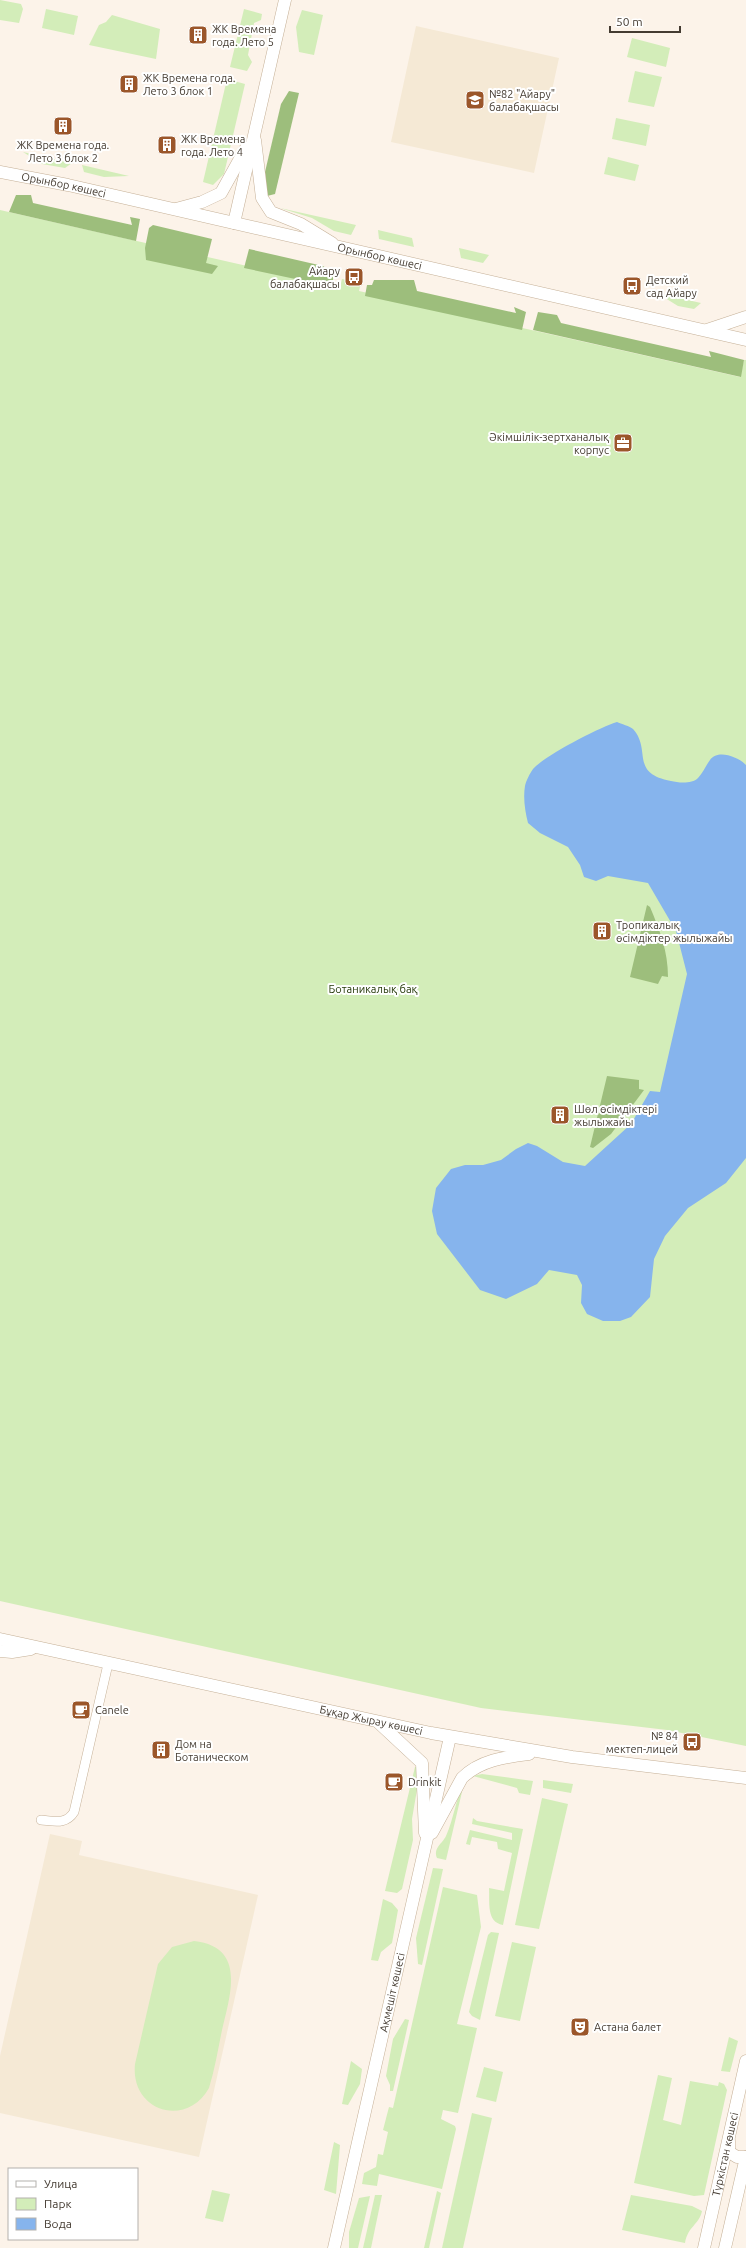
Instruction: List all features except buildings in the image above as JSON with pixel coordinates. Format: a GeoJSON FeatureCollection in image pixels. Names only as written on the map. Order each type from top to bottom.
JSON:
{"type":"FeatureCollection","features":[{"type":"Feature","properties":{"kind":"street"},"geometry":{"type":"LineString","coordinates":[[234,223],[285,0]]}},
{"type":"Feature","properties":{"kind":"street"},"geometry":{"type":"LineString","coordinates":[[174,209],[202,202],[221,193],[230,179],[254,131]]}},
{"type":"Feature","properties":{"kind":"street"},"geometry":{"type":"LineString","coordinates":[[254,131],[262,198],[271,212],[301,224],[341,248]]}},
{"type":"Feature","properties":{"kind":"street","name":"Орынбор көшесі"},"geometry":{"type":"LineString","coordinates":[[0,172],[68,185],[746,340]]}},
{"type":"Feature","properties":{"kind":"street"},"geometry":{"type":"LineString","coordinates":[[706,330],[746,317]]}},
{"type":"Feature","properties":{"kind":"street","name":"Бұқар Жырау көшесі"},"geometry":{"type":"LineString","coordinates":[[0,1639],[108,1664],[450,1737],[544,1753],[746,1778]]}},
{"type":"Feature","properties":{"kind":"street"},"geometry":{"type":"LineString","coordinates":[[0,1651],[12,1652],[38,1648]]}},
{"type":"Feature","properties":{"kind":"street"},"geometry":{"type":"LineString","coordinates":[[41,1820],[62,1822],[70,1818],[74,1812],[108,1664]]}},
{"type":"Feature","properties":{"kind":"street"},"geometry":{"type":"LineString","coordinates":[[379,1723],[422,1763],[422,1797],[425,1844]]}},
{"type":"Feature","properties":{"kind":"street","name":"Ақмешіт көшесі"},"geometry":{"type":"LineString","coordinates":[[334,2248],[450,1737]]}},
{"type":"Feature","properties":{"kind":"street"},"geometry":{"type":"LineString","coordinates":[[425,1844],[462,1778],[468,1772],[482,1764],[502,1757],[544,1753]]}},
{"type":"Feature","properties":{"kind":"street","name":"Түркістан көшесі"},"geometry":{"type":"LineString","coordinates":[[704,2248],[746,2061]]}},
{"type":"Feature","properties":{"kind":"street"},"geometry":{"type":"LineString","coordinates":[[729,2138],[729,2152],[737,2157],[746,2157]]}},
{"type":"Feature","properties":{"kind":"street","name":"Түркістан көшесі"},"geometry":{"type":"LineString","coordinates":[[725,2248],[746,2157]]}},
{"type":"Feature","properties":{"kind":"street"},"geometry":{"type":"LineString","coordinates":[[719,2179],[731,2175],[736,2179],[738,2190]]}},
{"type":"Feature","properties":{"kind":"shaded area","name":"№82 \"Айару\" балабақшасы"},"geometry":{"type":"Polygon","coordinates":[[[416,26],[559,58],[534,173],[391,142],[416,26]]]}},
{"type":"Feature","properties":{"kind":"shaded area"},"geometry":{"type":"Polygon","coordinates":[[[50,1834],[82,1841],[79,1855],[258,1895],[199,2157],[0,2113],[0,2056],[50,1834]]]}},
{"type":"Feature","properties":{"kind":"green space"},"geometry":{"type":"Polygon","coordinates":[[[0,0],[21,4],[23,9],[19,23],[0,20],[0,0]]]}},
{"type":"Feature","properties":{"kind":"green space"},"geometry":{"type":"Polygon","coordinates":[[[46,9],[78,16],[74,35],[42,28],[46,9]]]}},
{"type":"Feature","properties":{"kind":"green space"},"geometry":{"type":"Polygon","coordinates":[[[244,9],[262,14],[261,20],[254,23],[248,55],[252,62],[247,71],[230,67],[244,9]]]}},
{"type":"Feature","properties":{"kind":"green space"},"geometry":{"type":"Polygon","coordinates":[[[302,10],[323,15],[314,55],[299,52],[296,27],[302,10]]]}},
{"type":"Feature","properties":{"kind":"green space"},"geometry":{"type":"Polygon","coordinates":[[[112,15],[160,29],[156,59],[89,45],[99,25],[106,22],[112,15]]]}},
{"type":"Feature","properties":{"kind":"green space"},"geometry":{"type":"Polygon","coordinates":[[[632,38],[670,48],[666,67],[627,57],[632,38]]]}},
{"type":"Feature","properties":{"kind":"green space"},"geometry":{"type":"Polygon","coordinates":[[[635,71],[662,77],[654,107],[628,102],[635,71]]]}},
{"type":"Feature","properties":{"kind":"green space"},"geometry":{"type":"Polygon","coordinates":[[[227,79],[245,84],[224,174],[213,185],[203,182],[227,79]]]}},
{"type":"Feature","properties":{"kind":"green space"},"geometry":{"type":"Polygon","coordinates":[[[289,91],[299,93],[275,194],[267,196],[265,172],[281,104],[289,91]]]}},
{"type":"Feature","properties":{"kind":"green space"},"geometry":{"type":"Polygon","coordinates":[[[616,118],[650,125],[646,146],[612,139],[616,118]]]}},
{"type":"Feature","properties":{"kind":"green space"},"geometry":{"type":"Polygon","coordinates":[[[23,152],[72,163],[65,168],[42,164],[23,152]]]}},
{"type":"Feature","properties":{"kind":"green space"},"geometry":{"type":"Polygon","coordinates":[[[608,157],[639,165],[635,181],[604,174],[608,157]]]}},
{"type":"Feature","properties":{"kind":"green space"},"geometry":{"type":"Polygon","coordinates":[[[82,165],[129,176],[104,177],[84,172],[82,165]]]}},
{"type":"Feature","properties":{"kind":"green space"},"geometry":{"type":"Polygon","coordinates":[[[16,195],[31,195],[33,203],[132,225],[130,217],[140,219],[136,241],[9,212],[16,195]]]}},
{"type":"Feature","properties":{"kind":"green space"},"geometry":{"type":"Polygon","coordinates":[[[280,208],[356,225],[351,235],[334,231],[312,218],[280,208]]]}},
{"type":"Feature","properties":{"kind":"green space","name":"Ботаникалық бақ"},"geometry":{"type":"Polygon","coordinates":[[[0,210],[340,287],[342,279],[361,283],[359,291],[740,377],[744,360],[746,360],[746,1746],[667,1730],[481,1708],[0,1601],[0,210]]]}},
{"type":"Feature","properties":{"kind":"green space"},"geometry":{"type":"Polygon","coordinates":[[[153,225],[212,239],[206,263],[218,266],[212,274],[146,260],[145,248],[149,228],[153,225]]]}},
{"type":"Feature","properties":{"kind":"green space"},"geometry":{"type":"Polygon","coordinates":[[[378,230],[412,238],[414,247],[379,239],[378,230]]]}},
{"type":"Feature","properties":{"kind":"green space"},"geometry":{"type":"Polygon","coordinates":[[[459,248],[489,255],[483,263],[461,258],[459,248]]]}},
{"type":"Feature","properties":{"kind":"green space"},"geometry":{"type":"Polygon","coordinates":[[[249,249],[323,266],[333,273],[333,287],[244,268],[249,249]]]}},
{"type":"Feature","properties":{"kind":"green space"},"geometry":{"type":"Polygon","coordinates":[[[374,280],[414,280],[417,291],[516,313],[514,307],[526,312],[522,330],[365,296],[367,285],[372,285],[374,280]]]}},
{"type":"Feature","properties":{"kind":"green space"},"geometry":{"type":"Polygon","coordinates":[[[657,293],[701,303],[694,309],[678,306],[657,293]]]}},
{"type":"Feature","properties":{"kind":"green space"},"geometry":{"type":"Polygon","coordinates":[[[538,312],[557,315],[561,323],[711,357],[709,351],[744,360],[741,377],[533,330],[538,312]]]}},
{"type":"Feature","properties":{"kind":"green space"},"geometry":{"type":"Polygon","coordinates":[[[647,905],[650,907],[657,924],[667,958],[668,977],[662,976],[658,984],[630,977],[647,905]]]}},
{"type":"Feature","properties":{"kind":"green space"},"geometry":{"type":"Polygon","coordinates":[[[607,1076],[639,1080],[639,1089],[644,1090],[611,1134],[593,1148],[590,1147],[607,1076]]]}},
{"type":"Feature","properties":{"kind":"green space"},"geometry":{"type":"Polygon","coordinates":[[[419,1766],[420,1772],[412,1819],[413,1840],[402,1889],[397,1893],[385,1891],[415,1767],[419,1766]]]}},
{"type":"Feature","properties":{"kind":"green space"},"geometry":{"type":"Polygon","coordinates":[[[482,1774],[533,1781],[530,1795],[519,1793],[517,1788],[473,1776],[482,1774]]]}},
{"type":"Feature","properties":{"kind":"green space"},"geometry":{"type":"Polygon","coordinates":[[[465,1779],[446,1860],[437,1858],[436,1851],[449,1829],[459,1793],[465,1779]]]}},
{"type":"Feature","properties":{"kind":"green space"},"geometry":{"type":"Polygon","coordinates":[[[543,1780],[573,1784],[571,1793],[543,1788],[543,1780]]]}},
{"type":"Feature","properties":{"kind":"green space"},"geometry":{"type":"Polygon","coordinates":[[[542,1798],[568,1804],[539,1929],[515,1925],[542,1798]]]}},
{"type":"Feature","properties":{"kind":"green space"},"geometry":{"type":"Polygon","coordinates":[[[473,1818],[477,1821],[523,1829],[503,1925],[494,1920],[491,1916],[489,1905],[489,1888],[504,1891],[512,1853],[498,1849],[497,1842],[472,1837],[470,1845],[466,1844],[470,1830],[512,1840],[512,1833],[472,1824],[473,1818]]]}},
{"type":"Feature","properties":{"kind":"green space"},"geometry":{"type":"Polygon","coordinates":[[[433,1868],[443,1869],[422,1965],[418,1964],[416,1938],[433,1868]]]}},
{"type":"Feature","properties":{"kind":"green space"},"geometry":{"type":"Polygon","coordinates":[[[443,1887],[477,1895],[481,1927],[457,2024],[477,2028],[458,2113],[443,2110],[441,2119],[455,2126],[456,2129],[442,2189],[379,2174],[377,2186],[362,2184],[364,2173],[376,2167],[378,2154],[383,2155],[388,2132],[383,2130],[389,2107],[393,2108],[443,1887]]]}},
{"type":"Feature","properties":{"kind":"green space"},"geometry":{"type":"Polygon","coordinates":[[[383,1899],[392,1903],[398,1910],[392,1943],[381,1952],[378,1961],[371,1960],[383,1899]]]}},
{"type":"Feature","properties":{"kind":"green space"},"geometry":{"type":"Polygon","coordinates":[[[491,1932],[499,1933],[480,2020],[472,2016],[469,2012],[488,1935],[491,1932]]]}},
{"type":"Feature","properties":{"kind":"green space"},"geometry":{"type":"Polygon","coordinates":[[[194,1941],[211,1945],[222,1953],[228,1963],[231,1975],[231,1988],[209,2088],[199,2101],[187,2108],[174,2111],[162,2109],[150,2103],[141,2093],[136,2080],[135,2064],[158,1964],[172,1947],[194,1941]]]}},
{"type":"Feature","properties":{"kind":"green space"},"geometry":{"type":"Polygon","coordinates":[[[512,1942],[536,1947],[520,2021],[495,2016],[512,1942]]]}},
{"type":"Feature","properties":{"kind":"green space"},"geometry":{"type":"Polygon","coordinates":[[[405,2019],[409,2020],[393,2091],[390,2091],[390,2085],[386,2076],[393,2039],[405,2019]]]}},
{"type":"Feature","properties":{"kind":"green space"},"geometry":{"type":"Polygon","coordinates":[[[729,2037],[738,2041],[730,2072],[721,2071],[729,2037]]]}},
{"type":"Feature","properties":{"kind":"green space"},"geometry":{"type":"Polygon","coordinates":[[[351,2061],[362,2069],[360,2084],[348,2105],[342,2104],[351,2061]]]}},
{"type":"Feature","properties":{"kind":"green space"},"geometry":{"type":"Polygon","coordinates":[[[484,2067],[503,2072],[496,2102],[476,2097],[484,2067]]]}},
{"type":"Feature","properties":{"kind":"green space"},"geometry":{"type":"Polygon","coordinates":[[[658,2075],[672,2078],[663,2120],[681,2125],[690,2081],[718,2086],[719,2082],[724,2084],[727,2090],[704,2195],[694,2196],[634,2183],[658,2075]]]}},
{"type":"Feature","properties":{"kind":"green space"},"geometry":{"type":"Polygon","coordinates":[[[472,2113],[492,2118],[463,2248],[442,2248],[472,2113]]]}},
{"type":"Feature","properties":{"kind":"green space"},"geometry":{"type":"Polygon","coordinates":[[[334,2142],[340,2145],[336,2194],[324,2190],[334,2142]]]}},
{"type":"Feature","properties":{"kind":"green space"},"geometry":{"type":"Polygon","coordinates":[[[212,2190],[230,2194],[223,2222],[205,2218],[212,2190]]]}},
{"type":"Feature","properties":{"kind":"green space"},"geometry":{"type":"Polygon","coordinates":[[[437,2191],[441,2193],[429,2248],[424,2248],[437,2191]]]}},
{"type":"Feature","properties":{"kind":"green space"},"geometry":{"type":"Polygon","coordinates":[[[375,2195],[382,2195],[371,2248],[363,2248],[375,2195]]]}},
{"type":"Feature","properties":{"kind":"green space"},"geometry":{"type":"Polygon","coordinates":[[[631,2195],[692,2206],[702,2211],[701,2216],[688,2233],[685,2243],[622,2230],[631,2195]]]}},
{"type":"Feature","properties":{"kind":"green space"},"geometry":{"type":"Polygon","coordinates":[[[370,2196],[358,2248],[349,2248],[349,2232],[359,2198],[370,2196]]]}},
{"type":"Feature","properties":{"kind":"water"},"geometry":{"type":"Polygon","coordinates":[[[617,722],[633,729],[641,745],[643,760],[646,767],[650,772],[658,777],[678,782],[695,780],[700,776],[710,760],[718,755],[728,755],[738,759],[746,765],[746,1158],[726,1183],[688,1208],[665,1236],[654,1259],[650,1297],[631,1317],[620,1321],[603,1321],[587,1314],[581,1303],[582,1285],[577,1275],[549,1270],[537,1284],[506,1299],[480,1290],[437,1234],[432,1211],[436,1188],[451,1169],[465,1165],[483,1165],[501,1160],[516,1149],[528,1143],[537,1146],[563,1162],[585,1166],[631,1124],[650,1091],[660,1092],[687,974],[676,931],[648,883],[608,876],[596,881],[584,877],[580,865],[568,847],[540,833],[528,823],[526,814],[524,791],[526,782],[533,769],[539,763],[573,742],[617,722]]]}},
{"type":"Feature","properties":{"kind":"place","name":"ЖК Времена года. Лето 5"},"geometry":{"type":"Point","coordinates":[198,35]}},
{"type":"Feature","properties":{"kind":"place","name":"ЖК Времена года. Лето 3 блок 1"},"geometry":{"type":"Point","coordinates":[129,84]}},
{"type":"Feature","properties":{"kind":"place","name":"№82 \"Айару\" балабақшасы"},"geometry":{"type":"Point","coordinates":[475,100]}},
{"type":"Feature","properties":{"kind":"place","name":"ЖК Времена года. Лето 3 блок 2"},"geometry":{"type":"Point","coordinates":[63,126]}},
{"type":"Feature","properties":{"kind":"place","name":"ЖК Времена года. Лето 4"},"geometry":{"type":"Point","coordinates":[167,145]}},
{"type":"Feature","properties":{"kind":"place","name":"Айару балабақшасы"},"geometry":{"type":"Point","coordinates":[354,277]}},
{"type":"Feature","properties":{"kind":"place","name":"Детский сад Айару"},"geometry":{"type":"Point","coordinates":[632,286]}},
{"type":"Feature","properties":{"kind":"place","name":"Әкімшілік-зертханалық корпус"},"geometry":{"type":"Point","coordinates":[623,443]}},
{"type":"Feature","properties":{"kind":"place","name":"Тропикалық өсімдіктер жылыжайы"},"geometry":{"type":"Point","coordinates":[602,931]}},
{"type":"Feature","properties":{"kind":"place","name":"Шөл өсімдіктері жылыжайы"},"geometry":{"type":"Point","coordinates":[560,1115]}},
{"type":"Feature","properties":{"kind":"place","name":"Canele"},"geometry":{"type":"Point","coordinates":[81,1710]}},
{"type":"Feature","properties":{"kind":"place","name":"№ 84 мектеп-лицей"},"geometry":{"type":"Point","coordinates":[692,1742]}},
{"type":"Feature","properties":{"kind":"place","name":"Дом на Ботаническом"},"geometry":{"type":"Point","coordinates":[161,1750]}},
{"type":"Feature","properties":{"kind":"place","name":"Drinkit"},"geometry":{"type":"Point","coordinates":[394,1782]}},
{"type":"Feature","properties":{"kind":"place","name":"Астана балет"},"geometry":{"type":"Point","coordinates":[580,2027]}}]}
